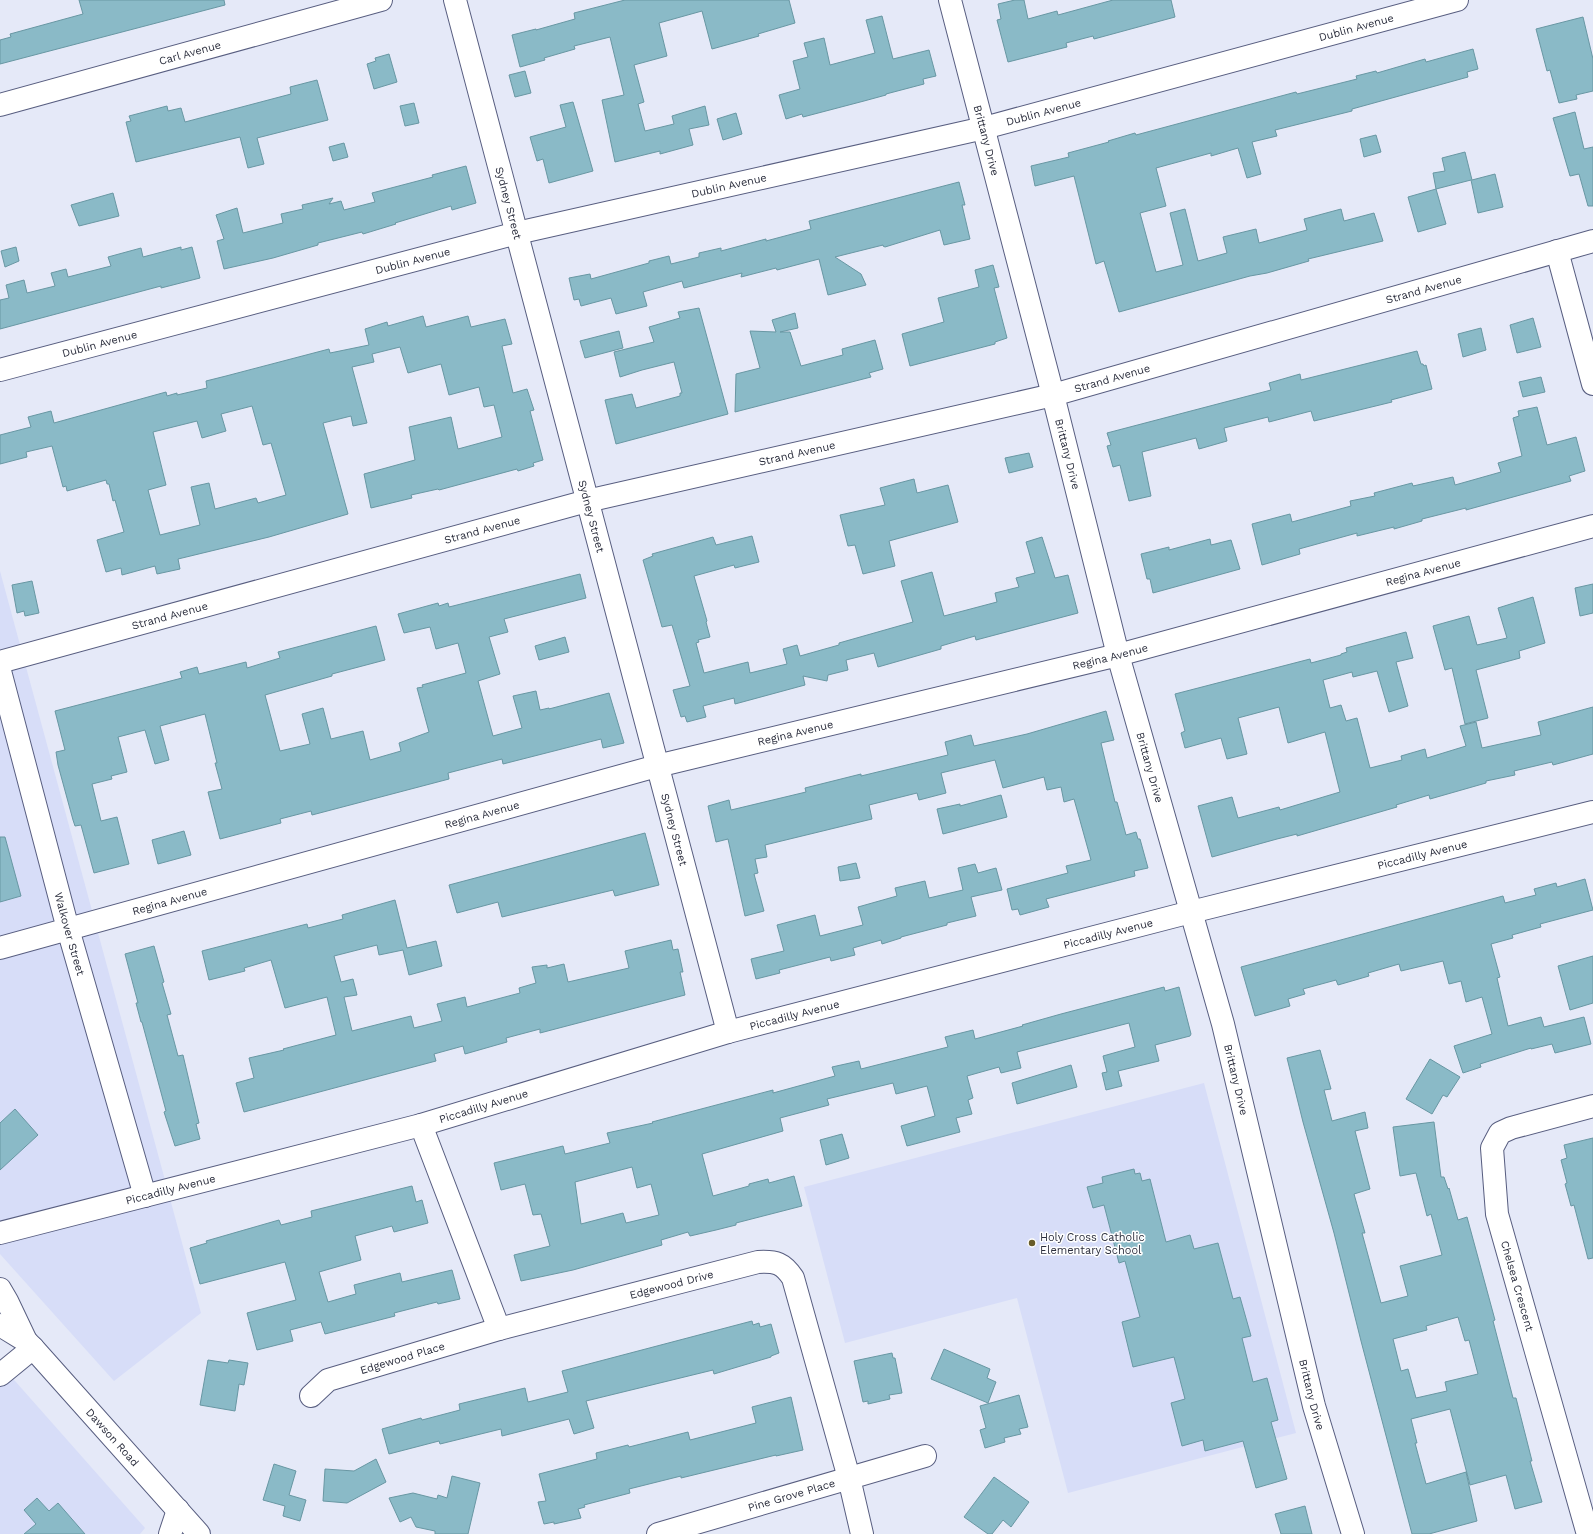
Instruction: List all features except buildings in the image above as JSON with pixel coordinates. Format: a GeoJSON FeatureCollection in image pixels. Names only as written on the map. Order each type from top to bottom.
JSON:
{"type":"FeatureCollection","features":[{"type":"Feature","properties":{"kind":"street","name":"Carl Avenue"},"geometry":{"type":"LineString","coordinates":[[0,105],[381,0]]}},
{"type":"Feature","properties":{"kind":"street","name":"Sydney Street"},"geometry":{"type":"LineString","coordinates":[[455,0],[728,1032]]}},
{"type":"Feature","properties":{"kind":"street","name":"Brittany Drive"},"geometry":{"type":"LineString","coordinates":[[950,0],[1053,395],[1118,655],[1222,1024],[1314,1406],[1353,1534]]}},
{"type":"Feature","properties":{"kind":"street","name":"Dublin Avenue"},"geometry":{"type":"LineString","coordinates":[[0,370],[517,233],[984,128],[1456,0]]}},
{"type":"Feature","properties":{"kind":"street","name":"Strand Avenue"},"geometry":{"type":"LineString","coordinates":[[0,662],[587,501],[1053,395],[1593,241]]}},
{"type":"Feature","properties":{"kind":"street"},"geometry":{"type":"LineString","coordinates":[[1557,251],[1593,384]]}},
{"type":"Feature","properties":{"kind":"street","name":"Regina Avenue"},"geometry":{"type":"LineString","coordinates":[[0,948],[657,766],[1118,655],[1593,526]]}},
{"type":"Feature","properties":{"kind":"street","name":"Walkover Street"},"geometry":{"type":"LineString","coordinates":[[0,671],[68,929],[145,1196]]}},
{"type":"Feature","properties":{"kind":"street","name":"Piccadilly Avenue"},"geometry":{"type":"LineString","coordinates":[[0,1233],[421,1125],[728,1032],[1191,912],[1593,812]]}},
{"type":"Feature","properties":{"kind":"street","name":"Chelsea Crescent"},"geometry":{"type":"LineString","coordinates":[[1586,1532],[1497,1214],[1492,1148],[1500,1133],[1511,1128],[1593,1106]]}},
{"type":"Feature","properties":{"kind":"street"},"geometry":{"type":"LineString","coordinates":[[421,1125],[498,1329]]}},
{"type":"Feature","properties":{"kind":"street","name":"Edgewood Drive"},"geometry":{"type":"LineString","coordinates":[[498,1329],[758,1262],[769,1261],[779,1264],[787,1269],[794,1278],[849,1478],[862,1534]]}},
{"type":"Feature","properties":{"kind":"street","name":"Dawson Road"},"geometry":{"type":"LineString","coordinates":[[0,1289],[29,1345]]}},
{"type":"Feature","properties":{"kind":"street","name":"Dawson Road"},"geometry":{"type":"LineString","coordinates":[[0,1325],[29,1345],[199,1534]]}},
{"type":"Feature","properties":{"kind":"street","name":"Edgewood Place"},"geometry":{"type":"LineString","coordinates":[[311,1396],[328,1380],[498,1329]]}},
{"type":"Feature","properties":{"kind":"street"},"geometry":{"type":"LineString","coordinates":[[0,1375],[29,1345]]}},
{"type":"Feature","properties":{"kind":"street","name":"Pine Grove Place"},"geometry":{"type":"LineString","coordinates":[[658,1534],[925,1456]]}},
{"type":"Feature","properties":{"kind":"street"},"geometry":{"type":"LineString","coordinates":[[170,1534],[178,1510]]}},
{"type":"Feature","properties":{"kind":"shaded area"},"geometry":{"type":"Polygon","coordinates":[[[0,571],[201,1313],[114,1381],[0,1254],[0,571]]]}},
{"type":"Feature","properties":{"kind":"shaded area","name":"Holy Cross Catholic Elementary School"},"geometry":{"type":"Polygon","coordinates":[[[1204,1083],[1296,1433],[1068,1493],[1017,1298],[845,1343],[804,1187],[1204,1083]]]}},
{"type":"Feature","properties":{"kind":"shaded area"},"geometry":{"type":"Polygon","coordinates":[[[0,1364],[145,1528],[140,1534],[0,1534],[0,1364]]]}},
{"type":"Feature","properties":{"kind":"place","name":"Holy Cross Catholic Elementary School"},"geometry":{"type":"Point","coordinates":[1032,1243]}}]}
